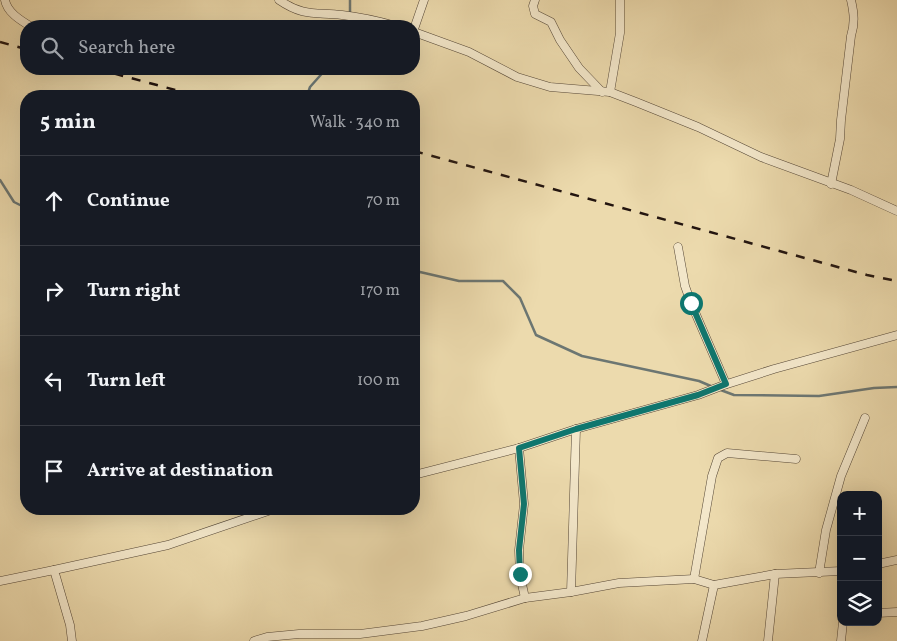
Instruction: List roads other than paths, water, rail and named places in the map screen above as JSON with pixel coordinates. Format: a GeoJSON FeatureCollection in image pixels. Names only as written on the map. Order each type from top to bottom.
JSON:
{"type":"FeatureCollection","features":[{"type":"Feature","properties":{"kind":"street"},"geometry":{"type":"LineString","coordinates":[[5,0],[6,4],[20,20]]}},
{"type":"Feature","properties":{"kind":"street"},"geometry":{"type":"LineString","coordinates":[[279,0],[306,13],[368,20]]}},
{"type":"Feature","properties":{"kind":"street"},"geometry":{"type":"LineString","coordinates":[[417,20],[424,0]]}},
{"type":"Feature","properties":{"kind":"street"},"geometry":{"type":"LineString","coordinates":[[535,0],[532,6],[535,14],[551,22],[560,40],[579,68],[606,92]]}},
{"type":"Feature","properties":{"kind":"street"},"geometry":{"type":"LineString","coordinates":[[606,92],[620,33],[620,0]]}},
{"type":"Feature","properties":{"kind":"street"},"geometry":{"type":"LineString","coordinates":[[831,184],[840,139],[851,36],[854,26],[855,16],[851,0]]}},
{"type":"Feature","properties":{"kind":"street"},"geometry":{"type":"LineString","coordinates":[[420,32],[469,52],[517,77],[550,87],[606,92],[698,127],[761,158],[851,190],[897,211]]}},
{"type":"Feature","properties":{"kind":"street"},"geometry":{"type":"LineString","coordinates":[[678,247],[691,303],[725,384]]}},
{"type":"Feature","properties":{"kind":"street"},"geometry":{"type":"LineString","coordinates":[[420,473],[519,448],[576,429],[698,395],[725,384],[897,334]]}},
{"type":"Feature","properties":{"kind":"street"},"geometry":{"type":"LineString","coordinates":[[819,573],[826,530],[841,476],[865,418]]}},
{"type":"Feature","properties":{"kind":"street"},"geometry":{"type":"LineString","coordinates":[[571,592],[576,429]]}},
{"type":"Feature","properties":{"kind":"street"},"geometry":{"type":"LineString","coordinates":[[519,448],[524,504],[519,550],[520,574],[525,598]]}},
{"type":"Feature","properties":{"kind":"street"},"geometry":{"type":"LineString","coordinates":[[694,579],[712,476],[718,458],[727,453],[796,459]]}},
{"type":"Feature","properties":{"kind":"street"},"geometry":{"type":"LineString","coordinates":[[0,581],[168,545],[256,515]]}},
{"type":"Feature","properties":{"kind":"street"},"geometry":{"type":"LineString","coordinates":[[882,563],[897,560]]}},
{"type":"Feature","properties":{"kind":"street"},"geometry":{"type":"LineString","coordinates":[[54,570],[70,625],[72,641]]}},
{"type":"Feature","properties":{"kind":"street"},"geometry":{"type":"LineString","coordinates":[[254,641],[267,637],[299,634],[360,634],[422,626],[466,616],[525,598],[619,583],[694,579],[714,585],[776,574],[837,571]]}},
{"type":"Feature","properties":{"kind":"street"},"geometry":{"type":"LineString","coordinates":[[768,641],[776,574]]}},
{"type":"Feature","properties":{"kind":"street"},"geometry":{"type":"LineString","coordinates":[[702,641],[714,585]]}},
{"type":"Feature","properties":{"kind":"street"},"geometry":{"type":"LineString","coordinates":[[882,613],[897,612]]}},
{"type":"Feature","properties":{"kind":"street"},"geometry":{"type":"LineString","coordinates":[[841,641],[843,626]]}},
{"type":"Feature","properties":{"kind":"waterway"},"geometry":{"type":"LineString","coordinates":[[350,0],[350,20]]}},
{"type":"Feature","properties":{"kind":"waterway"},"geometry":{"type":"LineString","coordinates":[[309,90],[321,75]]}},
{"type":"Feature","properties":{"kind":"waterway"},"geometry":{"type":"LineString","coordinates":[[0,180],[14,202],[20,205]]}},
{"type":"Feature","properties":{"kind":"waterway"},"geometry":{"type":"LineString","coordinates":[[420,272],[459,281],[503,281],[520,298],[536,335],[582,356],[699,381],[713,387]]}},
{"type":"Feature","properties":{"kind":"waterway"},"geometry":{"type":"LineString","coordinates":[[718,389],[734,395],[819,396],[874,388],[897,387]]}},
{"type":"Feature","properties":{"kind":"railway"},"geometry":{"type":"LineString","coordinates":[[0,42],[20,47]]}},
{"type":"Feature","properties":{"kind":"railway"},"geometry":{"type":"LineString","coordinates":[[119,75],[176,90]]}},
{"type":"Feature","properties":{"kind":"railway"},"geometry":{"type":"LineString","coordinates":[[420,153],[867,275],[897,281]]}}]}
